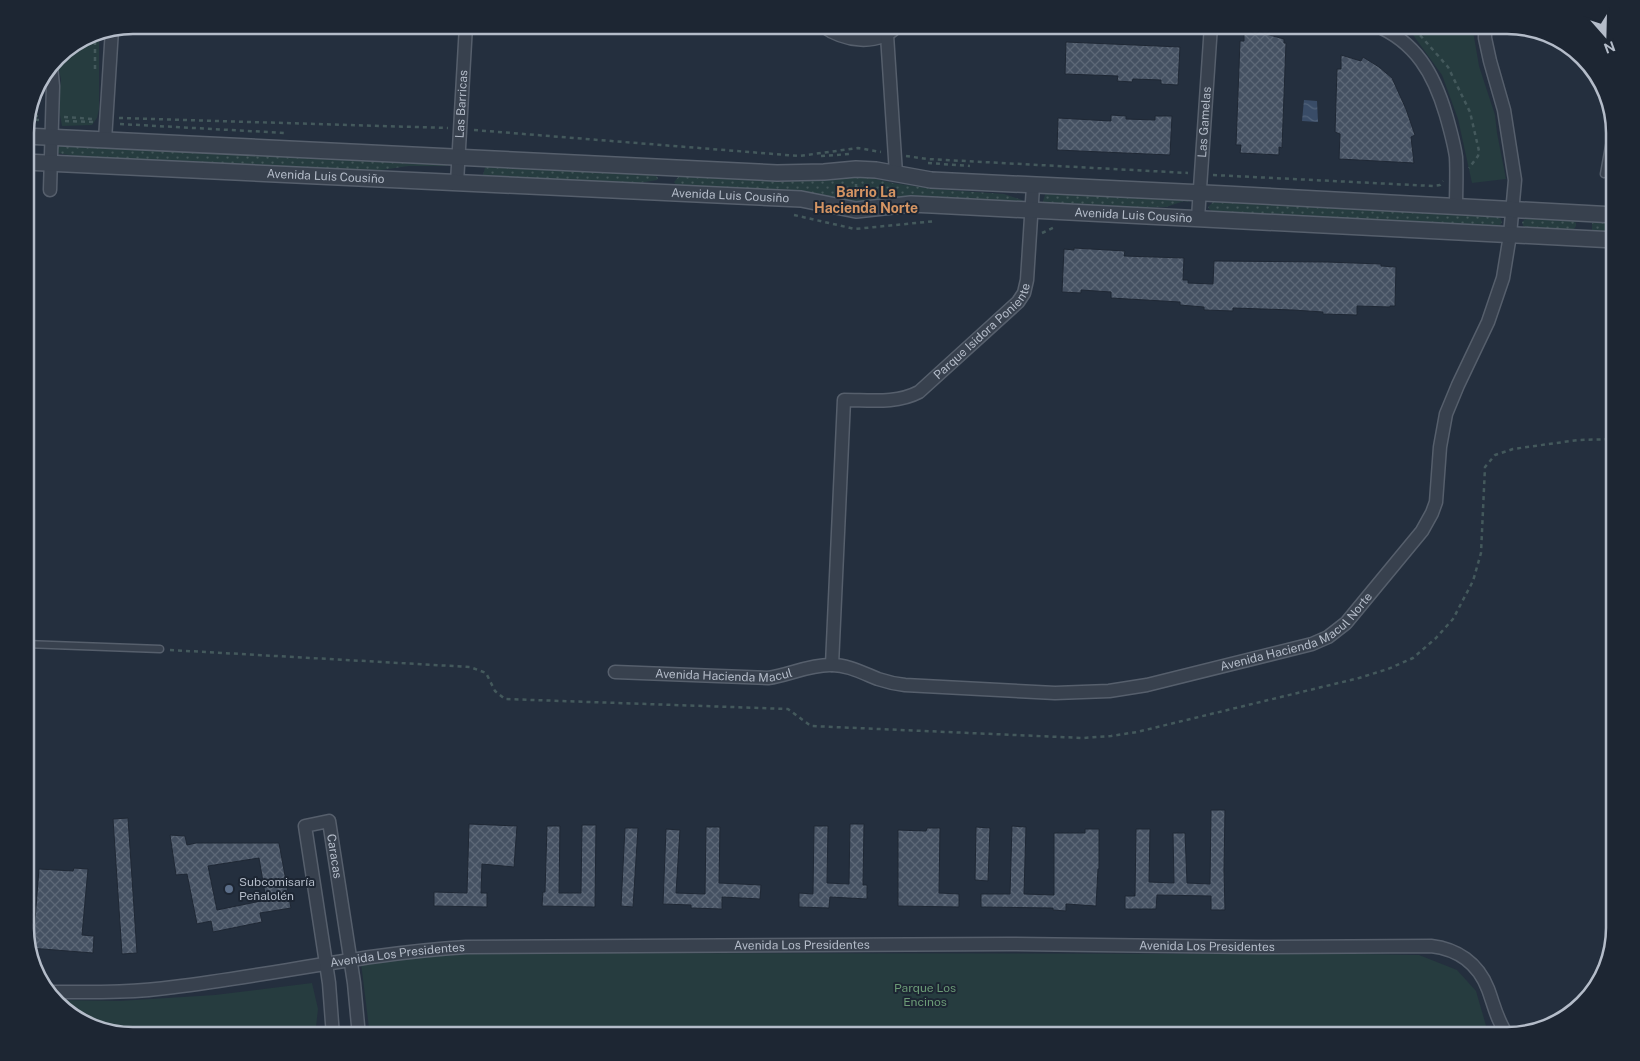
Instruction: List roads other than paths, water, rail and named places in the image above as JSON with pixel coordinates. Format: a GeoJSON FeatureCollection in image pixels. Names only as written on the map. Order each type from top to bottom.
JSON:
{"type":"FeatureCollection","features":[{"type":"Feature","properties":{"kind":"street","name":"Las Barricas"},"geometry":{"type":"LineString","coordinates":[[457,183],[465,34]]}},
{"type":"Feature","properties":{"kind":"street"},"geometry":{"type":"LineString","coordinates":[[837,34],[855,40],[868,40],[887,35],[896,174]]}},
{"type":"Feature","properties":{"kind":"street","name":"Las Gamelas"},"geometry":{"type":"LineString","coordinates":[[1198,218],[1210,34]]}},
{"type":"Feature","properties":{"kind":"street"},"geometry":{"type":"LineString","coordinates":[[1392,34],[1423,62],[1432,76],[1445,111],[1456,156],[1456,207]]}},
{"type":"Feature","properties":{"kind":"street"},"geometry":{"type":"LineString","coordinates":[[1485,34],[1490,61],[1504,110],[1515,180],[1510,235]]}},
{"type":"Feature","properties":{"kind":"street"},"geometry":{"type":"LineString","coordinates":[[105,140],[111,37]]}},
{"type":"Feature","properties":{"kind":"street"},"geometry":{"type":"LineString","coordinates":[[50,190],[52,76]]}},
{"type":"Feature","properties":{"kind":"street","name":"Avenida Luis Cousiño"},"geometry":{"type":"LineString","coordinates":[[34,136],[784,173],[856,169],[931,180],[1200,192],[1606,215]]}},
{"type":"Feature","properties":{"kind":"street","name":"Avenida Luis Cousiño"},"geometry":{"type":"LineString","coordinates":[[34,162],[801,199],[856,210],[911,204],[1606,239]]}},
{"type":"Feature","properties":{"kind":"street"},"geometry":{"type":"LineString","coordinates":[[664,192],[666,167]]}},
{"type":"Feature","properties":{"kind":"street","name":"Parque Isidora Poniente"},"geometry":{"type":"LineString","coordinates":[[832,664],[844,400],[895,400],[911,396],[926,387],[1022,298],[1027,280],[1033,186]]}},
{"type":"Feature","properties":{"kind":"street"},"geometry":{"type":"LineString","coordinates":[[1583,238],[1585,214]]}},
{"type":"Feature","properties":{"kind":"street","name":"Avenida Hacienda Macul Norte"},"geometry":{"type":"LineString","coordinates":[[832,664],[850,668],[887,682],[905,685],[1082,694],[1109,692],[1147,685],[1312,644],[1328,637],[1346,623],[1422,531],[1432,514],[1446,414],[1496,302],[1507,260],[1510,235]]}},
{"type":"Feature","properties":{"kind":"street","name":"Avenida Hacienda Macul"},"geometry":{"type":"LineString","coordinates":[[615,672],[768,678],[832,664]]}},
{"type":"Feature","properties":{"kind":"street","name":"Caracas"},"geometry":{"type":"LineString","coordinates":[[332,1027],[327,964],[305,826],[330,821],[358,1027]]}},
{"type":"Feature","properties":{"kind":"street","name":"Avenida Los Presidentes"},"geometry":{"type":"LineString","coordinates":[[57,992],[152,990],[438,948],[1008,944],[1257,947],[1431,946],[1448,949],[1457,953],[1476,968],[1484,981],[1496,1015],[1503,1027]]}},
{"type":"Feature","properties":{"kind":"lane"},"geometry":{"type":"LineString","coordinates":[[1604,174],[1606,163]]}},
{"type":"Feature","properties":{"kind":"lane"},"geometry":{"type":"LineString","coordinates":[[34,644],[160,649]]}},
{"type":"Feature","properties":{"kind":"water"},"geometry":{"type":"Polygon","coordinates":[[[1304,100],[1317,101],[1318,122],[1302,121],[1304,100]]]}},
{"type":"Feature","properties":{"kind":"place","name":"Subcomisaría Peñalolén"},"geometry":{"type":"Point","coordinates":[229,889]}},
{"type":"Feature","properties":{"kind":"district","name":"Barrio La Hacienda Norte"},"geometry":{"type":"Point","coordinates":[866,200]}},
{"type":"Feature","properties":{"kind":"park label","name":"Parque Los Encinos"},"geometry":{"type":"Point","coordinates":[925,995]}}]}
